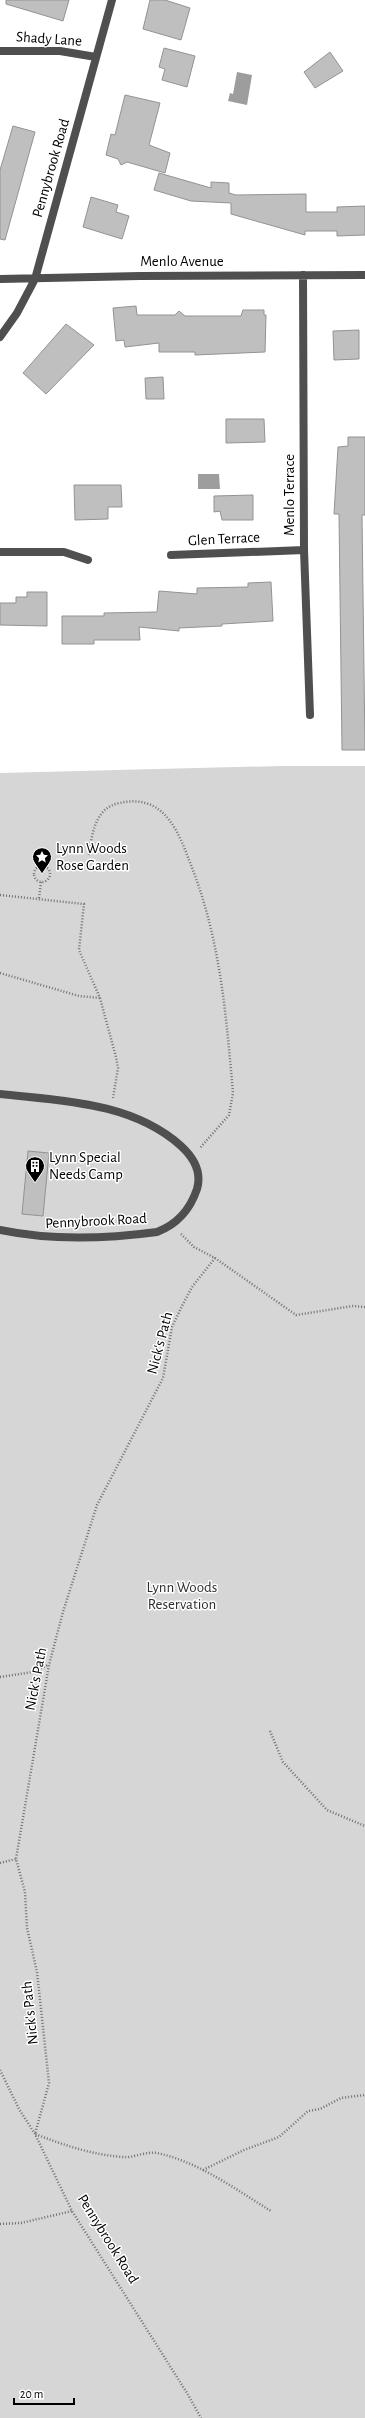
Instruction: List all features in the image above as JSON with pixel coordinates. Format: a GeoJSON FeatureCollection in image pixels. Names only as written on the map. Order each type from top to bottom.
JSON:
{"type":"FeatureCollection","features":[{"type":"Feature","properties":{"kind":"street","name":"Pennybrook Road"},"geometry":{"type":"LineString","coordinates":[[0,337],[17,313],[34,279],[112,0]]}},
{"type":"Feature","properties":{"kind":"street","name":"Shady Lane"},"geometry":{"type":"LineString","coordinates":[[0,51],[60,51],[96,57]]}},
{"type":"Feature","properties":{"kind":"street","name":"Menlo Terrace"},"geometry":{"type":"LineString","coordinates":[[303,275],[304,550],[310,714]]}},
{"type":"Feature","properties":{"kind":"street","name":"Menlo Avenue"},"geometry":{"type":"LineString","coordinates":[[0,279],[140,276],[365,275]]}},
{"type":"Feature","properties":{"kind":"street","name":"Glen Terrace"},"geometry":{"type":"LineString","coordinates":[[170,555],[304,550]]}},
{"type":"Feature","properties":{"kind":"street"},"geometry":{"type":"LineString","coordinates":[[0,552],[64,552],[88,560]]}},
{"type":"Feature","properties":{"kind":"street"},"geometry":{"type":"LineString","coordinates":[[0,1094],[72,1102],[111,1110],[145,1123],[166,1135],[191,1156]]}},
{"type":"Feature","properties":{"kind":"street","name":"Pennybrook Road"},"geometry":{"type":"LineString","coordinates":[[0,1230],[37,1238],[91,1238],[157,1232],[172,1225],[188,1209],[198,1184],[196,1166],[191,1156]]}},
{"type":"Feature","properties":{"kind":"path"},"geometry":{"type":"LineString","coordinates":[[89,855],[92,833],[97,820],[108,807],[126,802],[148,804],[169,820],[184,846],[199,884],[218,956],[233,1094],[229,1115],[224,1123],[191,1156]]}},
{"type":"Feature","properties":{"kind":"path"},"geometry":{"type":"LineString","coordinates":[[43,865],[48,868],[50,874],[47,880],[41,882],[35,879],[33,873],[36,867],[43,865]]}},
{"type":"Feature","properties":{"kind":"path"},"geometry":{"type":"LineString","coordinates":[[38,898],[41,882]]}},
{"type":"Feature","properties":{"kind":"path"},"geometry":{"type":"LineString","coordinates":[[0,895],[84,904],[79,950],[100,998],[109,1025],[118,1068],[111,1110]]}},
{"type":"Feature","properties":{"kind":"path"},"geometry":{"type":"LineString","coordinates":[[0,973],[79,996],[100,998]]}},
{"type":"Feature","properties":{"kind":"path"},"geometry":{"type":"LineString","coordinates":[[172,1225],[194,1246],[215,1258],[296,1315],[353,1306],[365,1307]]}},
{"type":"Feature","properties":{"kind":"path","name":"Nick's Path"},"geometry":{"type":"LineString","coordinates":[[35,2134],[48,2083],[37,1972],[26,1922],[25,1892],[16,1858],[49,1665],[63,1612],[97,1504],[163,1378],[172,1327],[182,1306],[192,1287],[215,1258]]}},
{"type":"Feature","properties":{"kind":"path"},"geometry":{"type":"LineString","coordinates":[[0,1677],[33,1672],[49,1665]]}},
{"type":"Feature","properties":{"kind":"path"},"geometry":{"type":"LineString","coordinates":[[270,1731],[283,1762],[327,1810],[365,1826]]}},
{"type":"Feature","properties":{"kind":"path"},"geometry":{"type":"LineString","coordinates":[[0,1863],[16,1858]]}},
{"type":"Feature","properties":{"kind":"path","name":"Pennybrook Road"},"geometry":{"type":"LineString","coordinates":[[0,2070],[19,2109],[35,2134],[72,2211],[183,2386],[201,2418]]}},
{"type":"Feature","properties":{"kind":"path"},"geometry":{"type":"LineString","coordinates":[[203,2171],[244,2150],[279,2137],[308,2111],[320,2109],[341,2098],[365,2095]]}},
{"type":"Feature","properties":{"kind":"path"},"geometry":{"type":"LineString","coordinates":[[35,2134],[77,2150],[125,2157],[155,2153],[182,2161],[229,2183],[271,2211]]}},
{"type":"Feature","properties":{"kind":"path"},"geometry":{"type":"LineString","coordinates":[[0,2224],[21,2223],[72,2211]]}},
{"type":"Feature","properties":{"kind":"green space","name":"Lynn Woods Reservation"},"geometry":{"type":"Polygon","coordinates":[[[281,766],[365,766],[365,2418],[0,2418],[0,773],[281,766]]]}},
{"type":"Feature","properties":{"kind":"shaded area"},"geometry":{"type":"Polygon","coordinates":[[[237,72],[252,75],[247,105],[228,101],[230,93],[233,94],[237,72]]]}},
{"type":"Feature","properties":{"kind":"shaded area"},"geometry":{"type":"Polygon","coordinates":[[[198,474],[219,474],[220,489],[198,489],[198,474]]]}},
{"type":"Feature","properties":{"kind":"building"},"geometry":{"type":"Polygon","coordinates":[[[6,0],[69,0],[63,21],[6,4],[6,0]]]}},
{"type":"Feature","properties":{"kind":"building"},"geometry":{"type":"Polygon","coordinates":[[[150,0],[165,0],[190,8],[181,40],[143,29],[150,0]]]}},
{"type":"Feature","properties":{"kind":"building"},"geometry":{"type":"Polygon","coordinates":[[[164,48],[195,56],[187,87],[162,80],[165,69],[159,67],[164,48]]]}},
{"type":"Feature","properties":{"kind":"building"},"geometry":{"type":"Polygon","coordinates":[[[330,52],[343,71],[315,88],[304,72],[330,52]]]}},
{"type":"Feature","properties":{"kind":"building"},"geometry":{"type":"Polygon","coordinates":[[[125,95],[160,103],[149,145],[170,153],[165,173],[127,162],[121,165],[118,159],[106,155],[111,134],[115,135],[125,95]]]}},
{"type":"Feature","properties":{"kind":"building"},"geometry":{"type":"Polygon","coordinates":[[[13,126],[35,132],[5,240],[0,239],[0,170],[13,126]]]}},
{"type":"Feature","properties":{"kind":"building"},"geometry":{"type":"Polygon","coordinates":[[[159,173],[211,188],[211,182],[229,183],[229,193],[236,195],[306,194],[306,212],[337,212],[337,207],[365,206],[365,235],[337,236],[337,231],[305,231],[305,235],[231,214],[231,203],[191,201],[154,190],[159,173]]]}},
{"type":"Feature","properties":{"kind":"building"},"geometry":{"type":"Polygon","coordinates":[[[91,197],[118,205],[116,212],[129,216],[122,239],[83,227],[91,197]]]}},
{"type":"Feature","properties":{"kind":"building"},"geometry":{"type":"Polygon","coordinates":[[[136,306],[137,315],[175,315],[179,311],[185,316],[241,316],[243,310],[264,310],[264,315],[266,315],[265,352],[195,355],[195,352],[159,352],[159,343],[125,347],[124,340],[116,341],[113,308],[136,306]]]}},
{"type":"Feature","properties":{"kind":"building"},"geometry":{"type":"Polygon","coordinates":[[[66,324],[94,345],[46,394],[23,373],[66,324]]]}},
{"type":"Feature","properties":{"kind":"building"},"geometry":{"type":"Polygon","coordinates":[[[359,330],[359,359],[334,360],[333,331],[359,330]]]}},
{"type":"Feature","properties":{"kind":"building"},"geometry":{"type":"Polygon","coordinates":[[[163,377],[164,399],[146,399],[145,378],[163,377]]]}},
{"type":"Feature","properties":{"kind":"building"},"geometry":{"type":"Polygon","coordinates":[[[226,419],[264,419],[265,442],[226,443],[226,419]]]}},
{"type":"Feature","properties":{"kind":"building"},"geometry":{"type":"Polygon","coordinates":[[[348,437],[365,437],[365,515],[362,515],[365,750],[342,750],[339,514],[334,514],[338,447],[348,446],[348,437]]]}},
{"type":"Feature","properties":{"kind":"building"},"geometry":{"type":"Polygon","coordinates":[[[74,485],[121,485],[122,507],[108,507],[108,519],[75,520],[74,485]]]}},
{"type":"Feature","properties":{"kind":"building"},"geometry":{"type":"Polygon","coordinates":[[[253,495],[253,520],[222,520],[220,511],[214,512],[214,496],[253,495]]]}},
{"type":"Feature","properties":{"kind":"building"},"geometry":{"type":"Polygon","coordinates":[[[271,582],[273,621],[179,628],[179,631],[139,627],[140,640],[94,640],[94,644],[62,644],[62,616],[104,616],[104,613],[157,612],[159,591],[197,594],[197,588],[248,587],[248,583],[271,582]]]}},
{"type":"Feature","properties":{"kind":"building"},"geometry":{"type":"Polygon","coordinates":[[[27,592],[47,592],[47,626],[0,625],[0,603],[16,603],[16,597],[27,597],[27,592]]]}},
{"type":"Feature","properties":{"kind":"building","name":"Lynn Special Needs Camp"},"geometry":{"type":"Polygon","coordinates":[[[28,1151],[49,1153],[43,1216],[22,1214],[28,1151]]]}},
{"type":"Feature","properties":{"kind":"place","name":"Lynn Woods Rose Garden"},"geometry":{"type":"Point","coordinates":[42,874]}},
{"type":"Feature","properties":{"kind":"place","name":"Lynn Special Needs Camp"},"geometry":{"type":"Point","coordinates":[35,1183]}}]}
